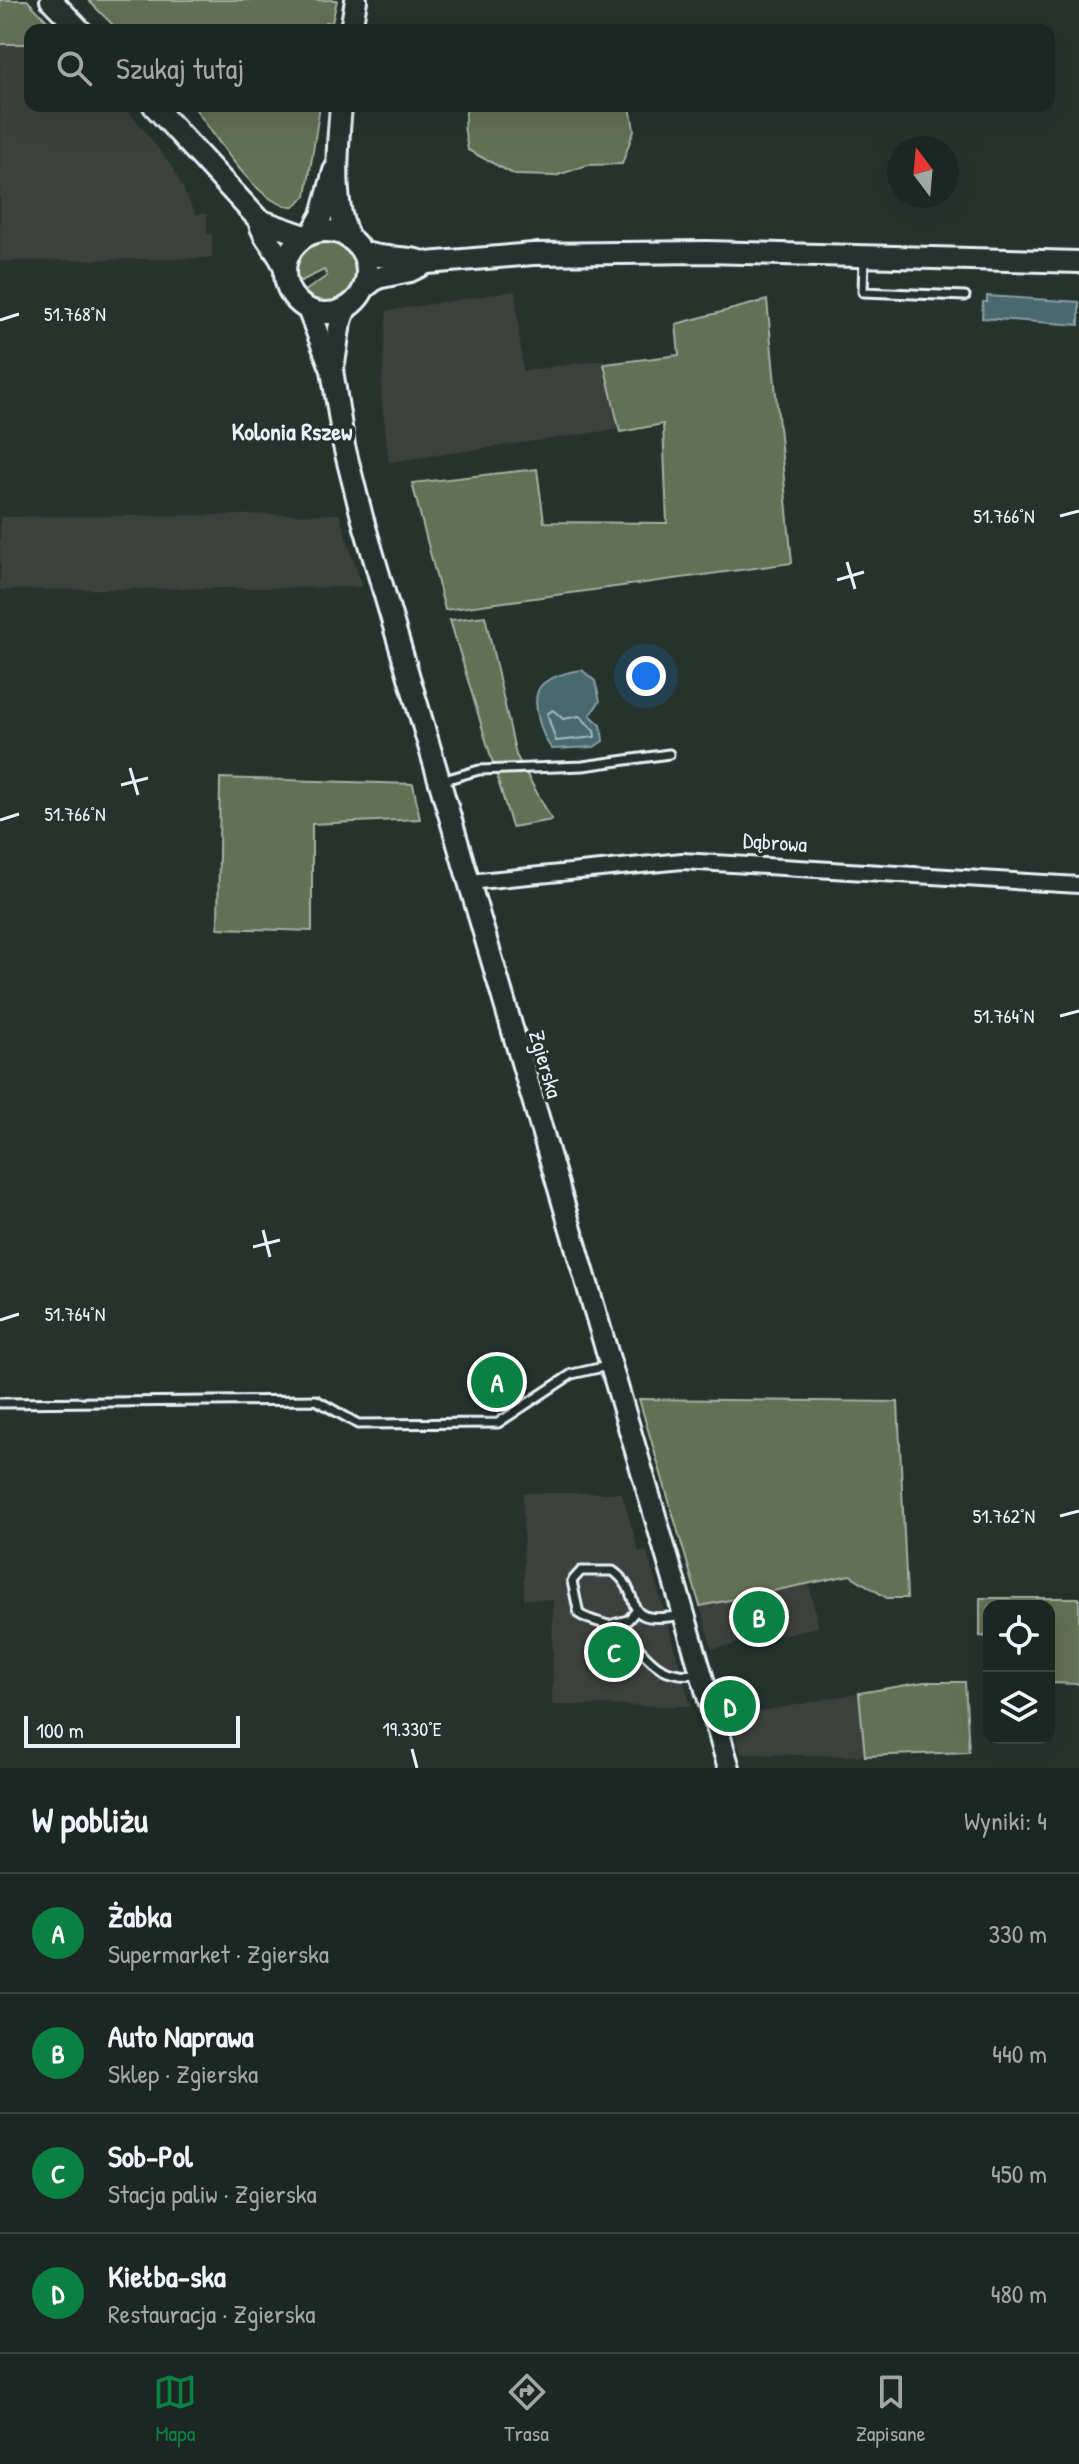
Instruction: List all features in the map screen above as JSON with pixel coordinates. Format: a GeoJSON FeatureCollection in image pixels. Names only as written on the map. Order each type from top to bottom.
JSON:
{"type":"FeatureCollection","features":[{"type":"Feature","properties":{"kind":"main road"},"geometry":{"type":"LineString","coordinates":[[51,0],[74,24]]}},
{"type":"Feature","properties":{"kind":"main road"},"geometry":{"type":"LineString","coordinates":[[352,24],[356,0]]}},
{"type":"Feature","properties":{"kind":"main road"},"geometry":{"type":"LineString","coordinates":[[160,112],[259,220],[308,234],[336,232],[372,256],[408,257],[427,263],[618,251],[1079,262]]}},
{"type":"Feature","properties":{"kind":"main road"},"geometry":{"type":"LineString","coordinates":[[341,112],[336,167],[342,221],[356,245],[367,274],[363,289]]}},
{"type":"Feature","properties":{"kind":"main road"},"geometry":{"type":"LineString","coordinates":[[285,269],[293,247],[322,215],[336,167]]}},
{"type":"Feature","properties":{"kind":"main road"},"geometry":{"type":"LineString","coordinates":[[259,220],[260,230],[279,254],[290,293],[308,309],[324,313],[347,307],[377,278],[410,271],[427,263]]}},
{"type":"Feature","properties":{"kind":"main road","name":"Zgierska"},"geometry":{"type":"LineString","coordinates":[[332,370],[337,356],[338,326],[347,307]]}},
{"type":"Feature","properties":{"kind":"main road","name":"Zgierska"},"geometry":{"type":"LineString","coordinates":[[308,309],[332,370],[350,475],[729,1768]]}},
{"type":"Feature","properties":{"kind":"street","name":"Dąbrowa"},"geometry":{"type":"LineString","coordinates":[[469,882],[682,861],[1079,885]]}},
{"type":"Feature","properties":{"kind":"lane"},"geometry":{"type":"LineString","coordinates":[[864,255],[863,292],[965,296]]}},
{"type":"Feature","properties":{"kind":"lane"},"geometry":{"type":"LineString","coordinates":[[439,781],[479,770],[583,766],[669,754]]}},
{"type":"Feature","properties":{"kind":"lane"},"geometry":{"type":"LineString","coordinates":[[0,1403],[316,1400],[358,1424],[498,1423],[572,1374],[610,1365]]}},
{"type":"Feature","properties":{"kind":"lane"},"geometry":{"type":"LineString","coordinates":[[636,1611],[628,1620],[609,1625],[592,1623],[579,1614],[573,1597],[575,1573],[613,1571],[623,1579],[636,1611],[648,1618],[684,1614]]}},
{"type":"Feature","properties":{"kind":"lane"},"geometry":{"type":"LineString","coordinates":[[609,1625],[667,1673],[701,1674]]}},
{"type":"Feature","properties":{"kind":"shaded area"},"geometry":{"type":"Polygon","coordinates":[[[0,44],[24,44],[24,112],[130,112],[173,168],[195,214],[207,214],[207,234],[212,234],[212,258],[0,261],[0,44]]]}},
{"type":"Feature","properties":{"kind":"shaded area"},"geometry":{"type":"Polygon","coordinates":[[[515,291],[523,371],[603,360],[619,429],[389,462],[381,395],[387,311],[515,291]]]}},
{"type":"Feature","properties":{"kind":"shaded area"},"geometry":{"type":"Polygon","coordinates":[[[339,514],[362,587],[0,590],[0,517],[339,514]]]}},
{"type":"Feature","properties":{"kind":"shaded area"},"geometry":{"type":"Polygon","coordinates":[[[523,1493],[622,1493],[639,1552],[647,1552],[691,1706],[552,1705],[553,1600],[524,1599],[523,1493]]]}},
{"type":"Feature","properties":{"kind":"shaded area"},"geometry":{"type":"Polygon","coordinates":[[[809,1583],[818,1627],[712,1649],[700,1606],[809,1583]]]}},
{"type":"Feature","properties":{"kind":"shaded area"},"geometry":{"type":"Polygon","coordinates":[[[859,1693],[865,1756],[741,1754],[730,1717],[859,1693]]]}},
{"type":"Feature","properties":{"kind":"green space"},"geometry":{"type":"Polygon","coordinates":[[[0,0],[27,0],[50,24],[24,24],[24,44],[0,44],[0,0]]]}},
{"type":"Feature","properties":{"kind":"green space"},"geometry":{"type":"Polygon","coordinates":[[[88,0],[337,0],[332,23],[325,24],[112,24],[88,0]]]}},
{"type":"Feature","properties":{"kind":"green space"},"geometry":{"type":"Polygon","coordinates":[[[197,112],[319,112],[306,196],[294,206],[280,204],[266,196],[238,167],[197,112]]]}},
{"type":"Feature","properties":{"kind":"green space"},"geometry":{"type":"Polygon","coordinates":[[[466,112],[631,112],[634,130],[622,164],[588,165],[555,176],[515,175],[468,150],[464,126],[466,112]]]}},
{"type":"Feature","properties":{"kind":"green space"},"geometry":{"type":"Polygon","coordinates":[[[326,239],[346,247],[357,269],[352,290],[334,302],[322,303],[309,299],[305,291],[327,276],[324,270],[301,281],[294,275],[303,250],[326,239]]]}},
{"type":"Feature","properties":{"kind":"green space"},"geometry":{"type":"Polygon","coordinates":[[[767,300],[792,563],[445,610],[412,483],[537,469],[544,522],[667,523],[663,424],[620,432],[604,364],[679,355],[676,324],[767,300]]]}},
{"type":"Feature","properties":{"kind":"green space"},"geometry":{"type":"Polygon","coordinates":[[[485,616],[516,755],[552,820],[512,827],[450,620],[485,616]]]}},
{"type":"Feature","properties":{"kind":"green space"},"geometry":{"type":"Polygon","coordinates":[[[220,778],[413,784],[420,819],[312,824],[312,931],[218,928],[220,778]]]}},
{"type":"Feature","properties":{"kind":"green space"},"geometry":{"type":"Polygon","coordinates":[[[639,1399],[898,1402],[907,1598],[887,1598],[850,1575],[700,1606],[639,1399]]]}},
{"type":"Feature","properties":{"kind":"green space"},"geometry":{"type":"Polygon","coordinates":[[[980,1598],[1079,1598],[1079,1684],[1055,1683],[1055,1600],[983,1600],[983,1636],[980,1636],[980,1598]]]}},
{"type":"Feature","properties":{"kind":"green space"},"geometry":{"type":"Polygon","coordinates":[[[924,1682],[965,1682],[969,1752],[865,1756],[859,1693],[924,1682]]]}},
{"type":"Feature","properties":{"kind":"water"},"geometry":{"type":"Polygon","coordinates":[[[987,296],[1079,302],[1079,325],[982,318],[983,302],[987,302],[987,296]]]}},
{"type":"Feature","properties":{"kind":"water"},"geometry":{"type":"Polygon","coordinates":[[[582,670],[595,681],[600,701],[590,715],[601,725],[603,741],[594,747],[552,749],[538,719],[537,693],[548,680],[582,670]]]}},
{"type":"Feature","properties":{"kind":"place","name":"Żabka"},"geometry":{"type":"Point","coordinates":[497,1382]}},
{"type":"Feature","properties":{"kind":"place","name":"Auto Naprawa"},"geometry":{"type":"Point","coordinates":[759,1617]}},
{"type":"Feature","properties":{"kind":"place","name":"Sob-Pol"},"geometry":{"type":"Point","coordinates":[614,1652]}},
{"type":"Feature","properties":{"kind":"place","name":"Kiełba-ska"},"geometry":{"type":"Point","coordinates":[730,1706]}},
{"type":"Feature","properties":{"kind":"district","name":"Kolonia Rszew"},"geometry":{"type":"Point","coordinates":[292,431]}}]}
